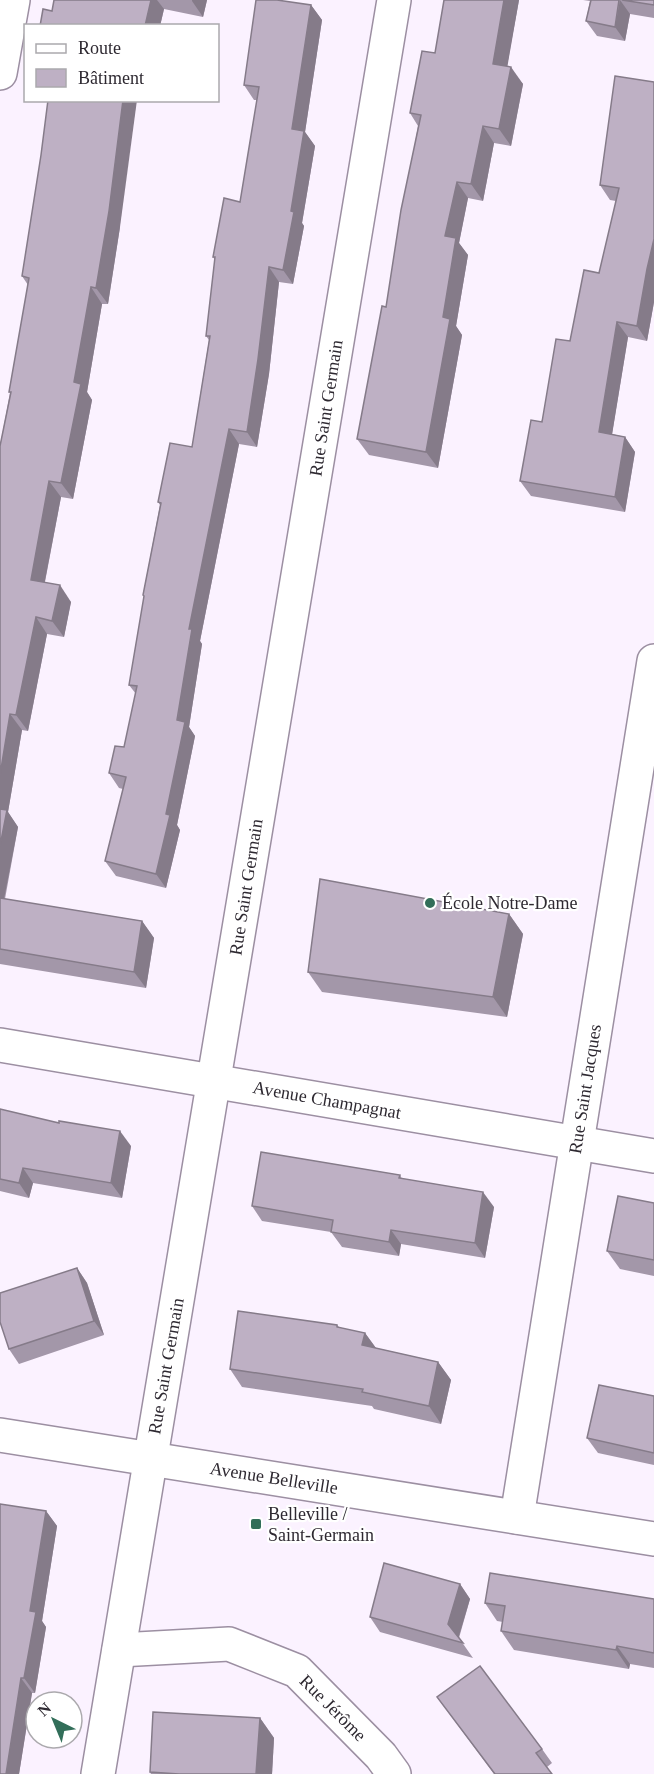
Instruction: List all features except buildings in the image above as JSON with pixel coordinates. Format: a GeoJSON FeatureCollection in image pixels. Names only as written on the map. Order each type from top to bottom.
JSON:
{"type":"FeatureCollection","features":[{"type":"Feature","properties":{"kind":"street"},"geometry":{"type":"LineString","coordinates":[[0,73],[13,0]]}},
{"type":"Feature","properties":{"kind":"street","name":"Rue Saint Germain"},"geometry":{"type":"LineString","coordinates":[[98,1774],[394,0]]}},
{"type":"Feature","properties":{"kind":"street","name":"Rue Saint Jacques"},"geometry":{"type":"LineString","coordinates":[[517,1517],[654,661]]}},
{"type":"Feature","properties":{"kind":"street","name":"Avenue Champagnat"},"geometry":{"type":"LineString","coordinates":[[0,1045],[654,1156]]}},
{"type":"Feature","properties":{"kind":"street","name":"Avenue Belleville"},"geometry":{"type":"LineString","coordinates":[[0,1435],[654,1539]]}},
{"type":"Feature","properties":{"kind":"street","name":"Rue Jérôme"},"geometry":{"type":"LineString","coordinates":[[119,1650],[229,1644],[297,1671],[381,1756],[394,1774]]}},
{"type":"Feature","properties":{"kind":"place","name":"École Notre-Dame"},"geometry":{"type":"Point","coordinates":[430,903]}},
{"type":"Feature","properties":{"kind":"place","name":"Belleville / Saint-Germain"},"geometry":{"type":"Point","coordinates":[256,1524]}}]}
